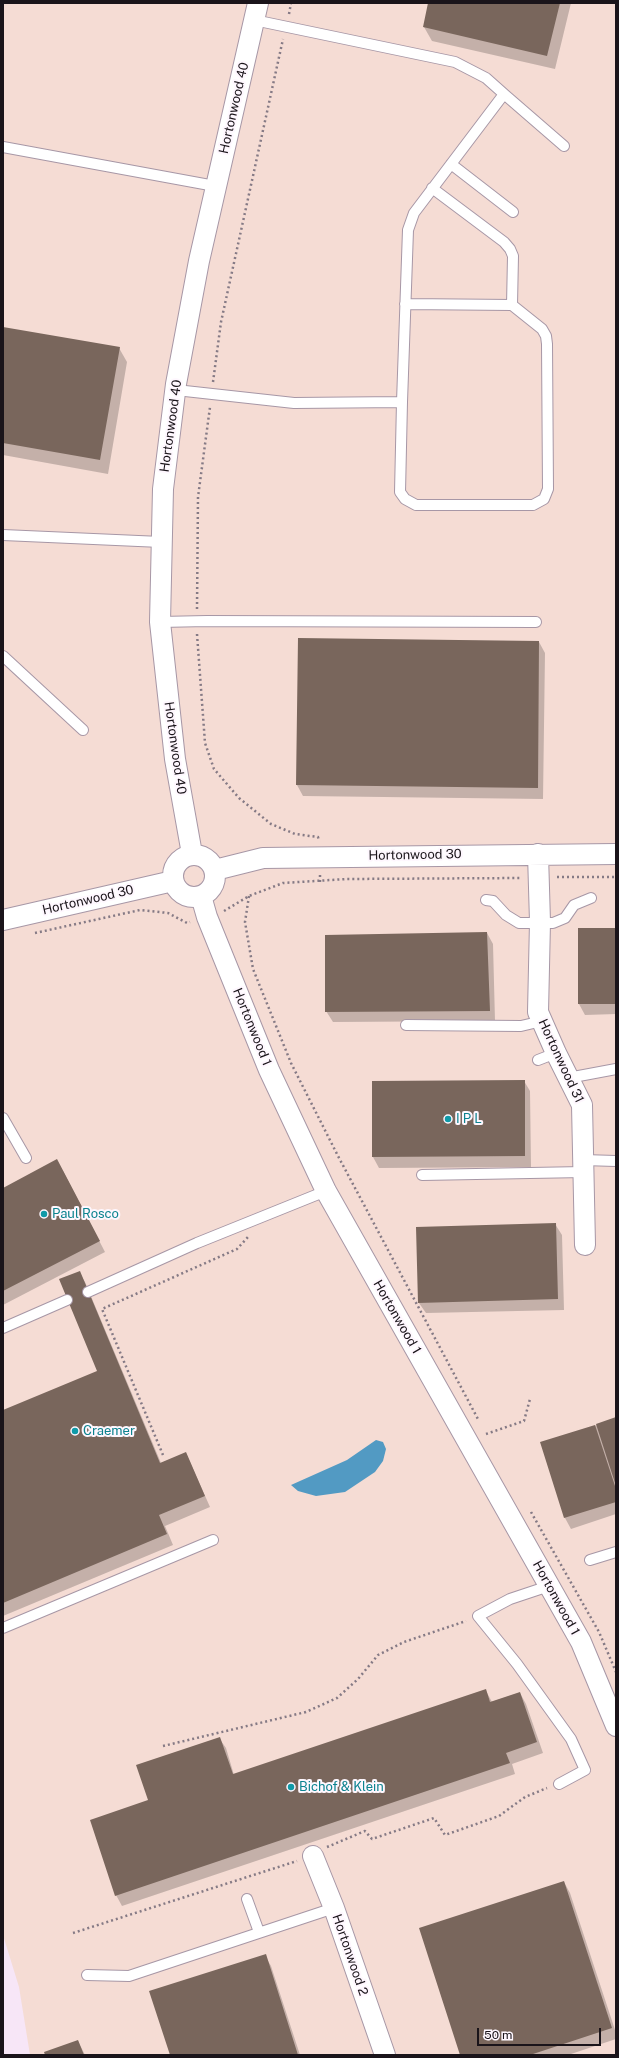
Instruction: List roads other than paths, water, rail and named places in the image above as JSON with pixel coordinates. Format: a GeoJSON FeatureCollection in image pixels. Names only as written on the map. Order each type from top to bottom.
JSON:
{"type":"FeatureCollection","features":[{"type":"Feature","properties":{"kind":"street","name":"Hortonwood 40"},"geometry":{"type":"LineString","coordinates":[[192,854],[175,759],[160,622],[163,489],[176,390],[215,186],[256,12]]}},
{"type":"Feature","properties":{"kind":"street"},"geometry":{"type":"LineString","coordinates":[[192,854],[198,854],[209,860],[215,870],[214,883],[207,893],[201,896],[187,896],[181,893],[173,881],[174,867],[178,861],[192,854]]}},
{"type":"Feature","properties":{"kind":"street","name":"Hortonwood 31"},"geometry":{"type":"LineString","coordinates":[[538,854],[540,922],[538,1012],[542,1020],[547,1056],[568,1078],[582,1104],[585,1246]]}},
{"type":"Feature","properties":{"kind":"street","name":"Hortonwood 30"},"geometry":{"type":"LineString","coordinates":[[215,870],[263,858],[616,854]]}},
{"type":"Feature","properties":{"kind":"street","name":"Hortonwood 30"},"geometry":{"type":"LineString","coordinates":[[3,920],[173,881]]}},
{"type":"Feature","properties":{"kind":"street","name":"Hortonwood 1"},"geometry":{"type":"LineString","coordinates":[[201,896],[206,917],[269,1070],[326,1191],[581,1642],[616,1726]]}},
{"type":"Feature","properties":{"kind":"street","name":"Hortonwood 2"},"geometry":{"type":"LineString","coordinates":[[313,1856],[334,1908],[385,2055]]}},
{"type":"Feature","properties":{"kind":"lane"},"geometry":{"type":"LineString","coordinates":[[256,12],[286,27],[455,62],[486,78],[564,146]]}},
{"type":"Feature","properties":{"kind":"lane"},"geometry":{"type":"LineString","coordinates":[[405,304],[512,305],[542,330],[546,336],[548,489],[544,499],[533,505],[416,505],[405,499],[400,492],[402,402],[405,304],[408,230],[414,212],[504,94]]}},
{"type":"Feature","properties":{"kind":"lane"},"geometry":{"type":"LineString","coordinates":[[3,147],[215,186]]}},
{"type":"Feature","properties":{"kind":"lane"},"geometry":{"type":"LineString","coordinates":[[451,164],[513,212]]}},
{"type":"Feature","properties":{"kind":"lane"},"geometry":{"type":"LineString","coordinates":[[432,188],[504,242],[510,249],[513,256],[512,305]]}},
{"type":"Feature","properties":{"kind":"lane"},"geometry":{"type":"LineString","coordinates":[[176,390],[294,404],[402,402]]}},
{"type":"Feature","properties":{"kind":"lane"},"geometry":{"type":"LineString","coordinates":[[3,535],[161,542]]}},
{"type":"Feature","properties":{"kind":"lane"},"geometry":{"type":"LineString","coordinates":[[160,622],[536,622]]}},
{"type":"Feature","properties":{"kind":"lane"},"geometry":{"type":"LineString","coordinates":[[3,656],[83,730]]}},
{"type":"Feature","properties":{"kind":"lane"},"geometry":{"type":"LineString","coordinates":[[486,900],[493,900],[506,915],[519,922],[553,923],[565,918],[574,905],[591,898]]}},
{"type":"Feature","properties":{"kind":"lane"},"geometry":{"type":"LineString","coordinates":[[406,1025],[521,1026],[542,1020]]}},
{"type":"Feature","properties":{"kind":"lane"},"geometry":{"type":"LineString","coordinates":[[568,1078],[616,1070]]}},
{"type":"Feature","properties":{"kind":"lane"},"geometry":{"type":"LineString","coordinates":[[3,1118],[26,1158]]}},
{"type":"Feature","properties":{"kind":"lane"},"geometry":{"type":"LineString","coordinates":[[422,1175],[583,1166],[616,1160]]}},
{"type":"Feature","properties":{"kind":"lane"},"geometry":{"type":"LineString","coordinates":[[88,1292],[197,1243],[326,1191]]}},
{"type":"Feature","properties":{"kind":"lane"},"geometry":{"type":"LineString","coordinates":[[3,1328],[67,1300]]}},
{"type":"Feature","properties":{"kind":"lane"},"geometry":{"type":"LineString","coordinates":[[3,1628],[213,1540]]}},
{"type":"Feature","properties":{"kind":"lane"},"geometry":{"type":"LineString","coordinates":[[590,1560],[616,1552]]}},
{"type":"Feature","properties":{"kind":"lane"},"geometry":{"type":"LineString","coordinates":[[549,1586],[510,1599],[478,1616],[517,1664],[571,1739],[586,1770],[559,1784]]}},
{"type":"Feature","properties":{"kind":"lane"},"geometry":{"type":"LineString","coordinates":[[247,1899],[259,1932]]}},
{"type":"Feature","properties":{"kind":"lane"},"geometry":{"type":"LineString","coordinates":[[87,1975],[129,1976],[334,1908]]}},
{"type":"Feature","properties":{"kind":"water"},"geometry":{"type":"Polygon","coordinates":[[[376,1440],[383,1442],[386,1449],[383,1461],[375,1472],[345,1492],[316,1496],[298,1491],[291,1485],[347,1460],[376,1440]]]}},
{"type":"Feature","properties":{"kind":"place","name":"I P L"},"geometry":{"type":"Point","coordinates":[448,1119]}},
{"type":"Feature","properties":{"kind":"place","name":"Paul Rosco"},"geometry":{"type":"Point","coordinates":[44,1214]}},
{"type":"Feature","properties":{"kind":"place","name":"Craemer"},"geometry":{"type":"Point","coordinates":[75,1431]}},
{"type":"Feature","properties":{"kind":"place","name":"Bichof & Klein"},"geometry":{"type":"Point","coordinates":[291,1787]}}]}
